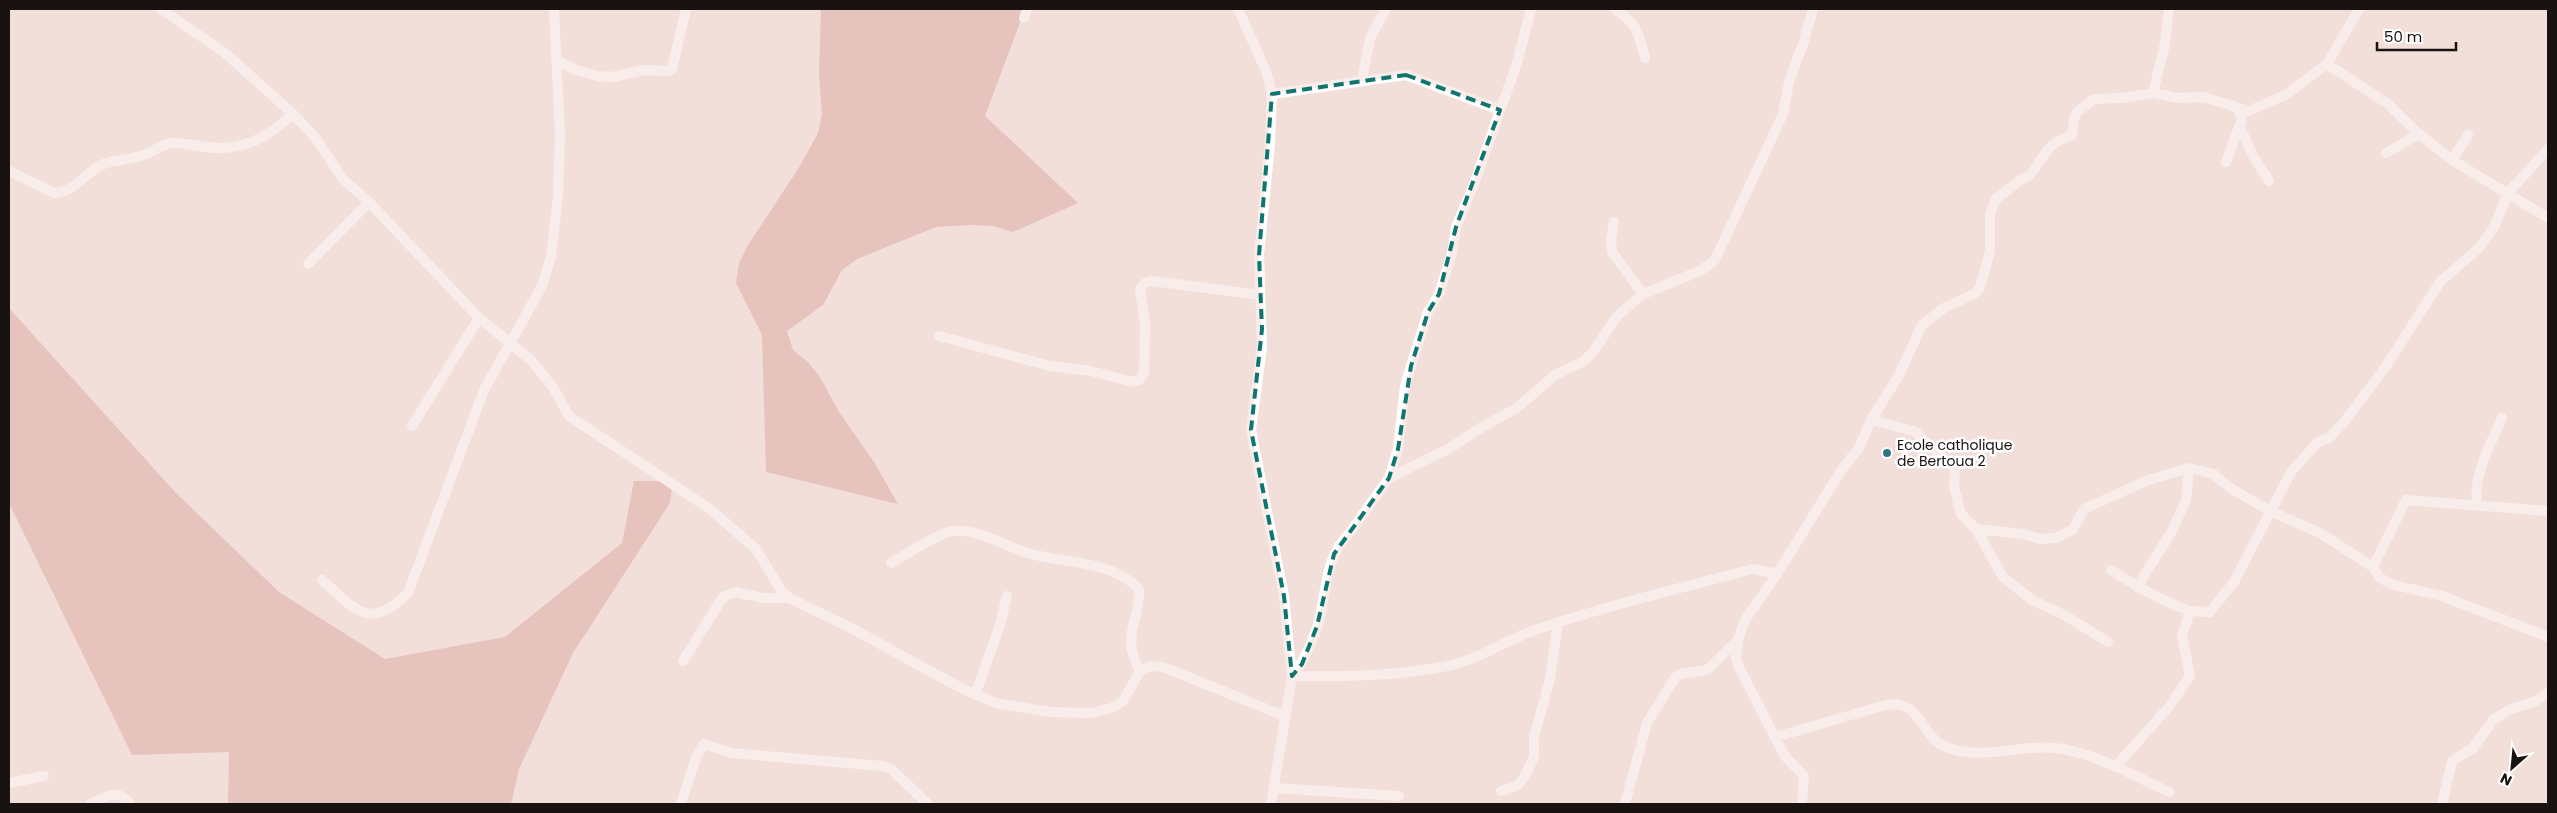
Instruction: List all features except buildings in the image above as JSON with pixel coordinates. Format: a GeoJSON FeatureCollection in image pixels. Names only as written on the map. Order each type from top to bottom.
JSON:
{"type":"FeatureCollection","features":[{"type":"Feature","properties":{"kind":"street"},"geometry":{"type":"LineString","coordinates":[[161,9],[225,53],[293,114],[315,137],[343,180],[368,202],[479,318],[532,361],[554,389],[568,416],[710,509],[756,549],[781,590],[789,598],[849,627],[975,695],[995,702],[1051,712],[1091,713],[1112,708],[1123,701],[1140,671],[1149,666],[1163,667],[1284,716]]}},
{"type":"Feature","properties":{"kind":"street"},"geometry":{"type":"LineString","coordinates":[[322,580],[358,612],[368,615],[382,611],[408,593],[484,390],[508,343],[542,286],[551,257],[558,196],[560,144],[558,61],[554,9]]}},
{"type":"Feature","properties":{"kind":"street"},"geometry":{"type":"LineString","coordinates":[[558,61],[576,70],[598,76],[612,77],[645,70],[669,71],[672,69],[686,9]]}},
{"type":"Feature","properties":{"kind":"street"},"geometry":{"type":"LineString","coordinates":[[1238,9],[1266,71],[1272,94],[1270,144],[1259,255],[1262,347],[1252,430],[1284,596],[1292,676],[1271,804]]}},
{"type":"Feature","properties":{"kind":"street"},"geometry":{"type":"LineString","coordinates":[[1362,80],[1370,38],[1386,9]]}},
{"type":"Feature","properties":{"kind":"street"},"geometry":{"type":"LineString","coordinates":[[1292,676],[1302,664],[1318,626],[1334,554],[1340,543],[1348,535],[1389,478],[1398,450],[1405,386],[1411,366],[1428,312],[1439,294],[1452,253],[1456,227],[1517,63],[1531,9]]}},
{"type":"Feature","properties":{"kind":"street"},"geometry":{"type":"LineString","coordinates":[[1615,9],[1628,17],[1638,31],[1645,58]]}},
{"type":"Feature","properties":{"kind":"street"},"geometry":{"type":"LineString","coordinates":[[1389,478],[1450,448],[1482,427],[1517,408],[1555,375],[1584,361],[1593,352],[1617,316],[1643,294],[1700,271],[1716,260],[1784,114],[1789,82],[1813,9]]}},
{"type":"Feature","properties":{"kind":"street"},"geometry":{"type":"LineString","coordinates":[[2153,93],[2165,44],[2168,9]]}},
{"type":"Feature","properties":{"kind":"street"},"geometry":{"type":"LineString","coordinates":[[1802,804],[1804,776],[1784,755],[1738,665],[1738,640],[1746,620],[1842,469],[1859,448],[1871,420],[1899,374],[1922,325],[1944,308],[1974,294],[1980,288],[1990,250],[1990,214],[1996,199],[2019,180],[2030,176],[2049,148],[2072,134],[2074,119],[2089,101],[2153,93],[2178,98],[2204,97],[2249,111],[2287,94],[2327,64],[2359,9]]}},
{"type":"Feature","properties":{"kind":"street"},"geometry":{"type":"LineString","coordinates":[[2327,64],[2388,104],[2418,134],[2452,160],[2548,218]]}},
{"type":"Feature","properties":{"kind":"street"},"geometry":{"type":"LineString","coordinates":[[1272,94],[1406,75],[1425,84],[1500,110]]}},
{"type":"Feature","properties":{"kind":"street"},"geometry":{"type":"LineString","coordinates":[[2226,162],[2242,119],[2238,109]]}},
{"type":"Feature","properties":{"kind":"street"},"geometry":{"type":"LineString","coordinates":[[9,171],[54,193],[62,193],[72,190],[92,170],[107,162],[142,156],[170,143],[221,148],[252,142],[273,133],[293,114]]}},
{"type":"Feature","properties":{"kind":"street"},"geometry":{"type":"LineString","coordinates":[[2240,127],[2252,154],[2269,181]]}},
{"type":"Feature","properties":{"kind":"street"},"geometry":{"type":"LineString","coordinates":[[2386,153],[2418,134]]}},
{"type":"Feature","properties":{"kind":"street"},"geometry":{"type":"LineString","coordinates":[[2452,160],[2468,135]]}},
{"type":"Feature","properties":{"kind":"street"},"geometry":{"type":"LineString","coordinates":[[2112,570],[2137,587],[2163,601],[2190,611],[2210,612],[2234,582],[2272,512],[2291,472],[2318,442],[2329,438],[2344,422],[2384,369],[2440,282],[2479,248],[2494,227],[2508,193],[2548,150]]}},
{"type":"Feature","properties":{"kind":"street"},"geometry":{"type":"LineString","coordinates":[[308,264],[368,202]]}},
{"type":"Feature","properties":{"kind":"street"},"geometry":{"type":"LineString","coordinates":[[1614,222],[1610,239],[1612,252],[1643,294]]}},
{"type":"Feature","properties":{"kind":"street"},"geometry":{"type":"LineString","coordinates":[[939,336],[1050,366],[1091,371],[1132,382],[1139,380],[1144,372],[1145,324],[1140,300],[1140,289],[1145,283],[1152,281],[1260,294]]}},
{"type":"Feature","properties":{"kind":"street"},"geometry":{"type":"LineString","coordinates":[[412,426],[479,318]]}},
{"type":"Feature","properties":{"kind":"street"},"geometry":{"type":"LineString","coordinates":[[2477,505],[2475,489],[2481,466],[2502,418]]}},
{"type":"Feature","properties":{"kind":"street"},"geometry":{"type":"LineString","coordinates":[[1871,420],[1914,431],[1955,469],[1954,487],[1961,514],[1976,529],[2003,577],[2032,600],[2066,616],[2108,642]]}},
{"type":"Feature","properties":{"kind":"street"},"geometry":{"type":"LineString","coordinates":[[1976,529],[2016,533],[2040,539],[2056,538],[2073,529],[2084,509],[2148,480],[2189,468],[2213,474],[2232,489],[2272,512],[2320,533],[2373,567],[2380,578],[2394,585],[2442,596],[2548,637]]}},
{"type":"Feature","properties":{"kind":"street"},"geometry":{"type":"LineString","coordinates":[[2137,587],[2172,531],[2186,500],[2189,468]]}},
{"type":"Feature","properties":{"kind":"street"},"geometry":{"type":"LineString","coordinates":[[2373,567],[2406,500],[2548,510]]}},
{"type":"Feature","properties":{"kind":"street"},"geometry":{"type":"LineString","coordinates":[[891,563],[949,531],[968,531],[1029,553],[1109,570],[1135,584],[1139,589],[1140,599],[1130,641],[1132,656],[1140,671]]}},
{"type":"Feature","properties":{"kind":"street"},"geometry":{"type":"LineString","coordinates":[[1292,676],[1360,677],[1447,666],[1475,657],[1524,633],[1601,608],[1753,568],[1777,574]]}},
{"type":"Feature","properties":{"kind":"street"},"geometry":{"type":"LineString","coordinates":[[683,661],[723,597],[736,592],[764,598],[789,598]]}},
{"type":"Feature","properties":{"kind":"street"},"geometry":{"type":"LineString","coordinates":[[975,695],[1000,625],[1007,596]]}},
{"type":"Feature","properties":{"kind":"street"},"geometry":{"type":"LineString","coordinates":[[2115,767],[2168,708],[2190,676],[2182,635],[2190,611]]}},
{"type":"Feature","properties":{"kind":"street"},"geometry":{"type":"LineString","coordinates":[[1500,791],[1517,786],[1524,778],[1534,758],[1534,737],[1550,679],[1558,622]]}},
{"type":"Feature","properties":{"kind":"street"},"geometry":{"type":"LineString","coordinates":[[1625,804],[1647,723],[1675,678],[1680,674],[1707,670],[1738,640]]}},
{"type":"Feature","properties":{"kind":"street"},"geometry":{"type":"LineString","coordinates":[[2442,804],[2452,761],[2460,754],[2473,748],[2494,719],[2511,708],[2536,702],[2548,693]]}},
{"type":"Feature","properties":{"kind":"street"},"geometry":{"type":"LineString","coordinates":[[1775,737],[1896,704],[1916,714],[1931,738],[1943,746],[1960,752],[2030,748],[2062,749],[2115,767],[2169,792]]}},
{"type":"Feature","properties":{"kind":"street"},"geometry":{"type":"LineString","coordinates":[[681,804],[697,755],[704,744],[731,753],[883,766],[891,769],[928,804]]}},
{"type":"Feature","properties":{"kind":"street"},"geometry":{"type":"LineString","coordinates":[[9,783],[44,776]]}},
{"type":"Feature","properties":{"kind":"street"},"geometry":{"type":"LineString","coordinates":[[1274,788],[1399,796]]}},
{"type":"Feature","properties":{"kind":"street"},"geometry":{"type":"LineString","coordinates":[[90,804],[115,793],[122,795],[130,802]]}},
{"type":"Feature","properties":{"kind":"highlighted area"},"geometry":{"type":"Polygon","coordinates":[[[1406,75],[1500,110],[1456,227],[1439,294],[1428,312],[1411,366],[1398,449],[1389,478],[1334,554],[1317,626],[1302,664],[1292,676],[1284,596],[1251,430],[1262,329],[1259,255],[1272,94],[1406,75]]]}},
{"type":"Feature","properties":{"kind":"shaded area"},"geometry":{"type":"Polygon","coordinates":[[[821,9],[1025,9],[985,116],[1078,203],[1013,232],[993,226],[936,227],[857,259],[842,270],[823,305],[787,331],[793,350],[808,362],[820,377],[839,412],[874,462],[898,504],[766,472],[762,335],[736,283],[739,263],[748,245],[800,166],[818,133],[822,114],[819,74],[821,9]]]}},
{"type":"Feature","properties":{"kind":"shaded area"},"geometry":{"type":"Polygon","coordinates":[[[9,308],[176,493],[279,592],[385,659],[505,637],[622,543],[634,481],[673,481],[670,503],[573,653],[519,769],[511,804],[228,804],[229,752],[132,755],[9,503],[9,308]]]}},
{"type":"Feature","properties":{"kind":"place","name":"Ecole catholique de Bertoua 2"},"geometry":{"type":"Point","coordinates":[1887,453]}}]}
